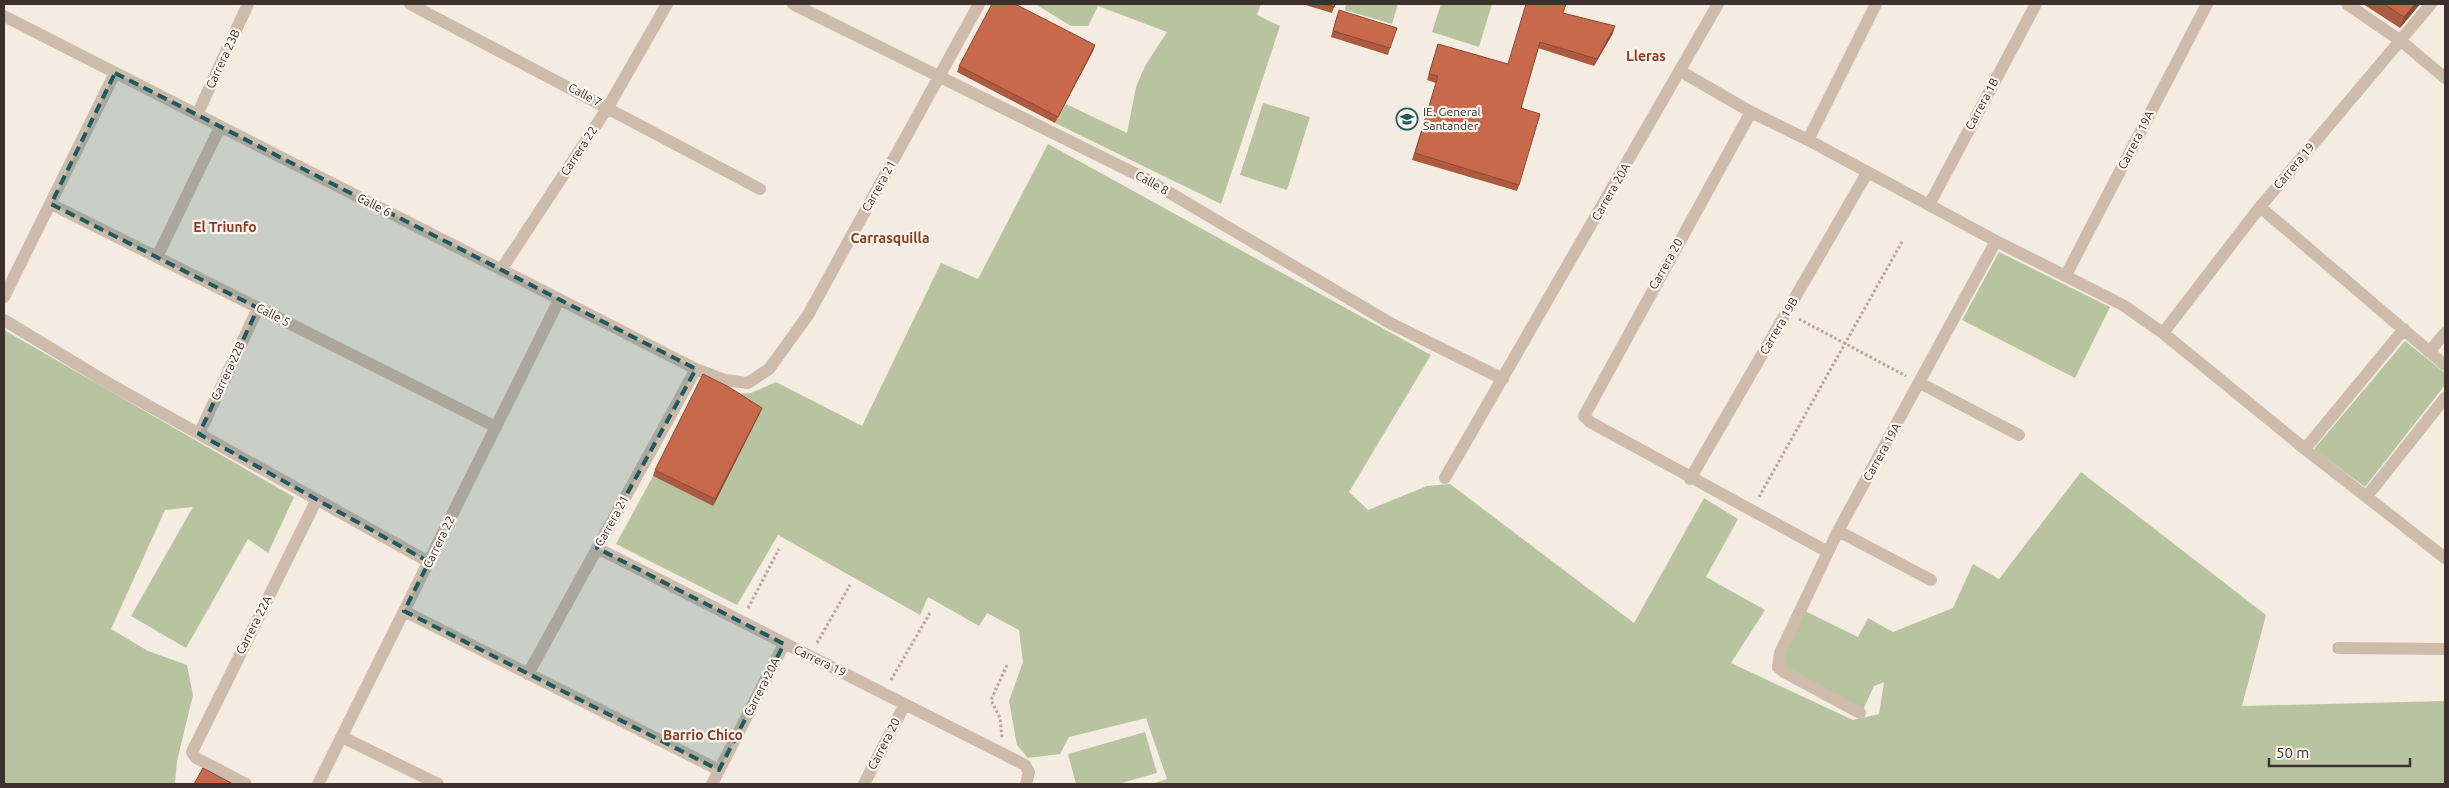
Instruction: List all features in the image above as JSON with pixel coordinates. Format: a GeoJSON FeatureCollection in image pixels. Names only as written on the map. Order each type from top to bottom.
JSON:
{"type":"FeatureCollection","features":[{"type":"Feature","properties":{"kind":"street","name":"Carrera 23B"},"geometry":{"type":"LineString","coordinates":[[197,115],[248,4]]}},
{"type":"Feature","properties":{"kind":"street","name":"Calle 7"},"geometry":{"type":"LineString","coordinates":[[410,4],[760,189]]}},
{"type":"Feature","properties":{"kind":"street","name":"Carrera 22"},"geometry":{"type":"LineString","coordinates":[[501,270],[608,107],[667,4]]}},
{"type":"Feature","properties":{"kind":"street","name":"Calle 8"},"geometry":{"type":"LineString","coordinates":[[793,4],[1148,180],[1390,323],[1503,379]]}},
{"type":"Feature","properties":{"kind":"street","name":"Carrera 21"},"geometry":{"type":"LineString","coordinates":[[748,383],[769,369],[808,315],[979,4]]}},
{"type":"Feature","properties":{"kind":"street","name":"Carrera 20A"},"geometry":{"type":"LineString","coordinates":[[1445,478],[1718,4]]}},
{"type":"Feature","properties":{"kind":"street"},"geometry":{"type":"LineString","coordinates":[[1808,140],[1876,4]]}},
{"type":"Feature","properties":{"kind":"street","name":"Carrera 1B"},"geometry":{"type":"LineString","coordinates":[[1929,205],[2036,4]]}},
{"type":"Feature","properties":{"kind":"street","name":"Carrera 19A"},"geometry":{"type":"LineString","coordinates":[[2066,276],[2207,4]]}},
{"type":"Feature","properties":{"kind":"street"},"geometry":{"type":"LineString","coordinates":[[2347,4],[2401,41],[2445,78]]}},
{"type":"Feature","properties":{"kind":"street","name":"Carrera 19"},"geometry":{"type":"LineString","coordinates":[[2163,333],[2260,207],[2431,4]]}},
{"type":"Feature","properties":{"kind":"street","name":"Calle 6"},"geometry":{"type":"LineString","coordinates":[[4,16],[696,369],[725,380],[748,383]]}},
{"type":"Feature","properties":{"kind":"street"},"geometry":{"type":"LineString","coordinates":[[1680,71],[1750,112],[1808,140],[1996,241],[2123,305],[2163,333],[2305,449],[2445,558]]}},
{"type":"Feature","properties":{"kind":"street"},"geometry":{"type":"LineString","coordinates":[[5,290],[51,204],[115,73]]}},
{"type":"Feature","properties":{"kind":"street","name":"Carrera 20"},"geometry":{"type":"LineString","coordinates":[[1690,479],[1590,422],[1584,416],[1750,112]]}},
{"type":"Feature","properties":{"kind":"street"},"geometry":{"type":"LineString","coordinates":[[157,257],[220,127]]}},
{"type":"Feature","properties":{"kind":"street","name":"Carrera 19B"},"geometry":{"type":"LineString","coordinates":[[1690,479],[1867,173]]}},
{"type":"Feature","properties":{"kind":"street","name":"Calle 5"},"geometry":{"type":"LineString","coordinates":[[51,204],[496,427]]}},
{"type":"Feature","properties":{"kind":"street"},"geometry":{"type":"LineString","coordinates":[[2260,207],[2445,366]]}},
{"type":"Feature","properties":{"kind":"street","name":"Carrera 19A"},"geometry":{"type":"LineString","coordinates":[[1860,713],[1792,677],[1778,667],[1780,653],[1838,531],[1996,241]]}},
{"type":"Feature","properties":{"kind":"street","name":"Carrera 22"},"geometry":{"type":"LineString","coordinates":[[318,784],[559,300]]}},
{"type":"Feature","properties":{"kind":"street","name":"Carrera 22B"},"geometry":{"type":"LineString","coordinates":[[199,434],[258,308]]}},
{"type":"Feature","properties":{"kind":"street"},"geometry":{"type":"LineString","coordinates":[[4,320],[108,384],[429,562]]}},
{"type":"Feature","properties":{"kind":"street"},"geometry":{"type":"LineString","coordinates":[[2305,449],[2404,329]]}},
{"type":"Feature","properties":{"kind":"street"},"geometry":{"type":"LineString","coordinates":[[2429,352],[2445,333]]}},
{"type":"Feature","properties":{"kind":"street","name":"Carrera 21"},"geometry":{"type":"LineString","coordinates":[[528,674],[696,369]]}},
{"type":"Feature","properties":{"kind":"street"},"geometry":{"type":"LineString","coordinates":[[1920,383],[2019,435]]}},
{"type":"Feature","properties":{"kind":"street"},"geometry":{"type":"LineString","coordinates":[[2367,496],[2445,398]]}},
{"type":"Feature","properties":{"kind":"street"},"geometry":{"type":"LineString","coordinates":[[1690,479],[1828,552]]}},
{"type":"Feature","properties":{"kind":"street","name":"Carrera 22A"},"geometry":{"type":"LineString","coordinates":[[246,784],[196,758],[192,752],[317,499]]}},
{"type":"Feature","properties":{"kind":"street"},"geometry":{"type":"LineString","coordinates":[[1838,531],[1931,580]]}},
{"type":"Feature","properties":{"kind":"street","name":"Carrera 19"},"geometry":{"type":"LineString","coordinates":[[597,548],[1025,765],[1029,772],[1026,784]]}},
{"type":"Feature","properties":{"kind":"street"},"geometry":{"type":"LineString","coordinates":[[404,612],[720,770]]}},
{"type":"Feature","properties":{"kind":"street","name":"Carrera 20A"},"geometry":{"type":"LineString","coordinates":[[712,784],[784,644]]}},
{"type":"Feature","properties":{"kind":"street"},"geometry":{"type":"LineString","coordinates":[[2338,648],[2445,649]]}},
{"type":"Feature","properties":{"kind":"street","name":"Carrera 20"},"geometry":{"type":"LineString","coordinates":[[864,784],[905,704]]}},
{"type":"Feature","properties":{"kind":"street"},"geometry":{"type":"LineString","coordinates":[[342,737],[438,784]]}},
{"type":"Feature","properties":{"kind":"path"},"geometry":{"type":"LineString","coordinates":[[1752,511],[1903,240]]}},
{"type":"Feature","properties":{"kind":"path"},"geometry":{"type":"LineString","coordinates":[[1787,312],[1920,383]]}},
{"type":"Feature","properties":{"kind":"path"},"geometry":{"type":"LineString","coordinates":[[741,621],[779,549]]}},
{"type":"Feature","properties":{"kind":"path"},"geometry":{"type":"LineString","coordinates":[[810,656],[850,585]]}},
{"type":"Feature","properties":{"kind":"path"},"geometry":{"type":"LineString","coordinates":[[884,693],[931,611]]}},
{"type":"Feature","properties":{"kind":"path"},"geometry":{"type":"LineString","coordinates":[[1004,756],[1000,718],[991,700],[1007,665]]}},
{"type":"Feature","properties":{"kind":"highlighted area"},"geometry":{"type":"Polygon","coordinates":[[[115,73],[696,369],[597,548],[784,644],[719,770],[404,611],[429,562],[199,434],[258,308],[51,204],[115,73]]]}},
{"type":"Feature","properties":{"kind":"green space"},"geometry":{"type":"Polygon","coordinates":[[[1035,4],[1261,4],[1257,15],[1280,26],[1221,204],[1055,123],[1066,104],[1127,133],[1136,87],[1145,66],[1167,32],[1098,6],[1088,26],[1071,26],[1035,4]]]}},
{"type":"Feature","properties":{"kind":"green space"},"geometry":{"type":"Polygon","coordinates":[[[1346,4],[1398,4],[1392,24],[1345,10],[1346,4]]]}},
{"type":"Feature","properties":{"kind":"green space"},"geometry":{"type":"Polygon","coordinates":[[[1441,4],[1492,4],[1479,47],[1432,32],[1441,4]]]}},
{"type":"Feature","properties":{"kind":"green space"},"geometry":{"type":"Polygon","coordinates":[[[1263,103],[1310,117],[1287,190],[1240,175],[1263,103]]]}},
{"type":"Feature","properties":{"kind":"green space"},"geometry":{"type":"Polygon","coordinates":[[[1048,144],[1431,355],[1349,492],[1368,510],[1427,486],[1450,484],[1634,623],[1704,498],[1738,519],[1706,577],[1765,610],[1731,663],[1853,720],[1879,714],[1884,682],[1874,686],[1863,710],[1783,665],[1785,654],[1805,611],[1858,637],[1868,618],[1893,632],[1953,608],[1973,564],[1999,579],[2081,472],[2266,615],[2242,706],[2445,701],[2445,784],[1151,784],[1167,779],[1146,718],[1069,737],[1060,754],[1028,758],[1017,745],[1009,701],[1023,662],[1019,630],[987,613],[979,626],[928,597],[920,615],[778,535],[737,605],[616,544],[653,476],[713,505],[727,394],[751,393],[776,382],[862,426],[941,263],[978,279],[1048,144]]]}},
{"type":"Feature","properties":{"kind":"green space"},"geometry":{"type":"Polygon","coordinates":[[[1999,252],[2110,307],[2075,378],[1962,320],[1999,252]]]}},
{"type":"Feature","properties":{"kind":"green space"},"geometry":{"type":"Polygon","coordinates":[[[4,330],[294,497],[268,553],[248,539],[186,648],[131,616],[193,507],[165,510],[111,629],[148,651],[187,665],[193,695],[177,761],[175,784],[4,784],[4,330]]]}},
{"type":"Feature","properties":{"kind":"green space"},"geometry":{"type":"Polygon","coordinates":[[[2405,341],[2445,373],[2445,385],[2365,487],[2314,449],[2405,341]]]}},
{"type":"Feature","properties":{"kind":"green space"},"geometry":{"type":"Polygon","coordinates":[[[1145,732],[1157,773],[1118,784],[1076,784],[1068,754],[1145,732]]]}},
{"type":"Feature","properties":{"kind":"building"},"geometry":{"type":"Polygon","coordinates":[[[992,4],[1015,4],[1095,45],[1058,117],[959,66],[992,4]]]}},
{"type":"Feature","properties":{"kind":"building"},"geometry":{"type":"Polygon","coordinates":[[[1324,4],[1335,4],[1334,7],[1324,4]]]}},
{"type":"Feature","properties":{"kind":"building"},"geometry":{"type":"Polygon","coordinates":[[[1526,4],[1566,4],[1563,13],[1615,26],[1597,59],[1540,42],[1521,108],[1540,114],[1519,185],[1415,153],[1438,76],[1429,74],[1438,44],[1508,64],[1526,4]]]}},
{"type":"Feature","properties":{"kind":"building"},"geometry":{"type":"Polygon","coordinates":[[[2384,4],[2415,4],[2404,17],[2384,4]]]}},
{"type":"Feature","properties":{"kind":"building"},"geometry":{"type":"Polygon","coordinates":[[[1339,10],[1397,28],[1390,48],[1333,31],[1339,10]]]}},
{"type":"Feature","properties":{"kind":"building"},"geometry":{"type":"Polygon","coordinates":[[[703,374],[729,387],[762,408],[715,499],[655,470],[703,374]]]}},
{"type":"Feature","properties":{"kind":"building"},"geometry":{"type":"Polygon","coordinates":[[[203,768],[233,784],[194,784],[203,768]]]}},
{"type":"Feature","properties":{"kind":"place","name":"IE. General Santander"},"geometry":{"type":"Point","coordinates":[1407,119]}},
{"type":"Feature","properties":{"kind":"district","name":"Lleras"},"geometry":{"type":"Point","coordinates":[1646,56]}},
{"type":"Feature","properties":{"kind":"district","name":"El Triunfo"},"geometry":{"type":"Point","coordinates":[225,227]}},
{"type":"Feature","properties":{"kind":"district","name":"Carrasquilla"},"geometry":{"type":"Point","coordinates":[890,238]}},
{"type":"Feature","properties":{"kind":"district","name":"Barrio Chico"},"geometry":{"type":"Point","coordinates":[703,735]}}]}
